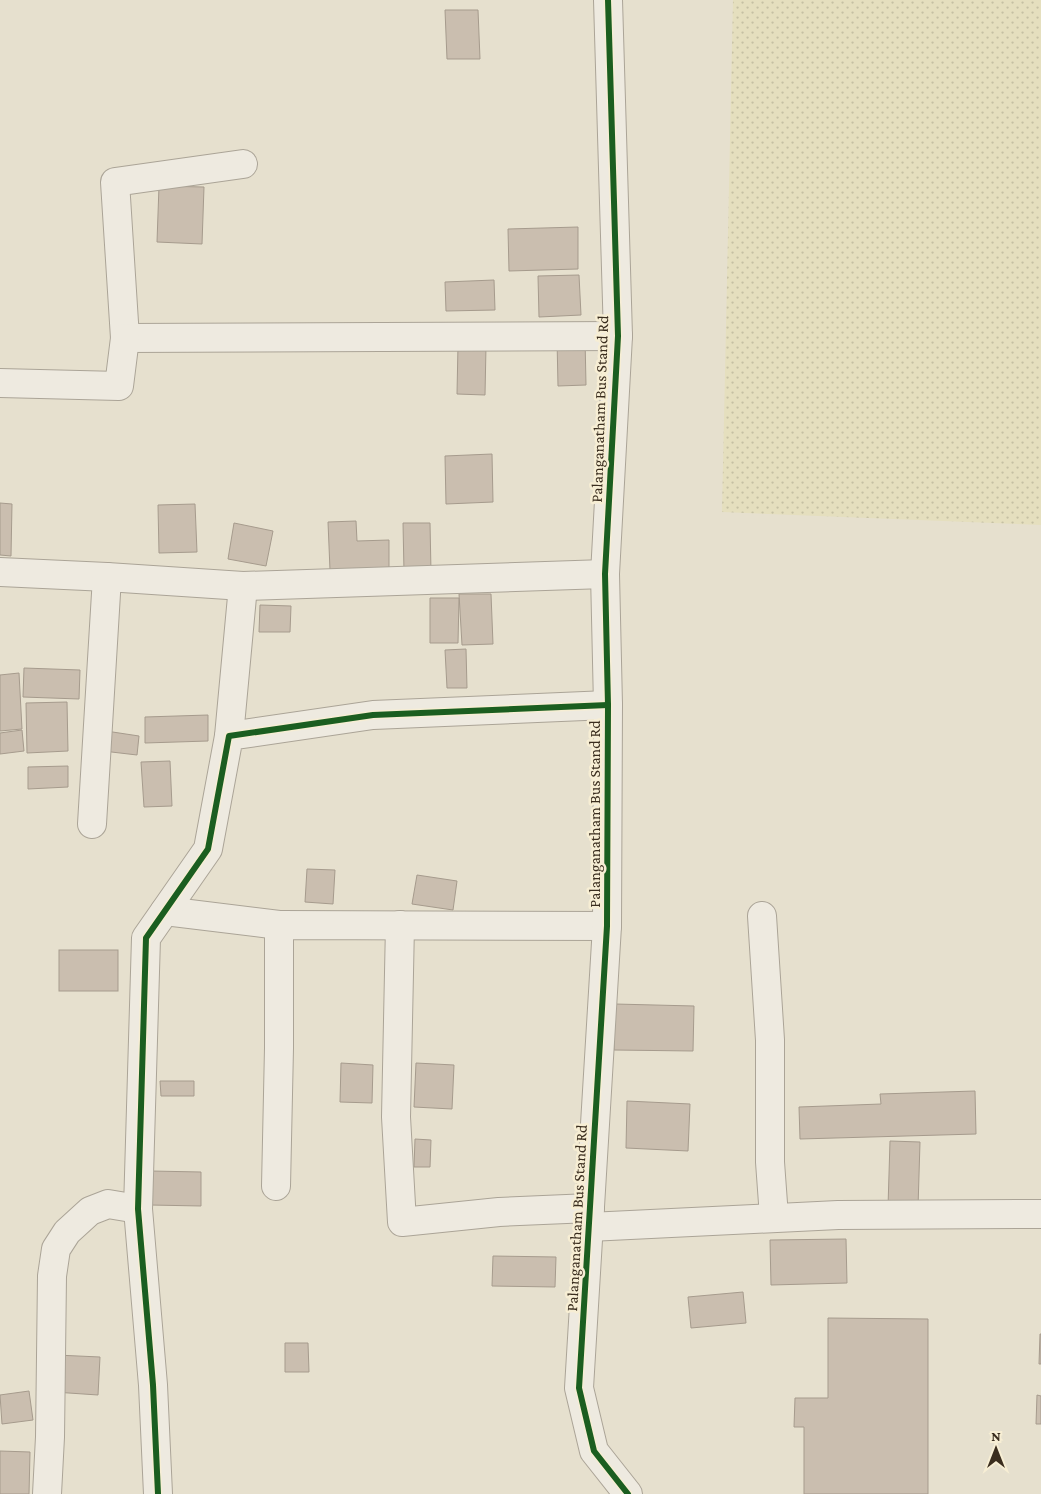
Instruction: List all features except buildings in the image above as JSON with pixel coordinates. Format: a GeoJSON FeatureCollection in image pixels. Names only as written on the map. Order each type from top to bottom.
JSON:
{"type":"FeatureCollection","features":[{"type":"Feature","properties":{"kind":"street","name":"Palanganatham Bus Stand Rd"},"geometry":{"type":"LineString","coordinates":[[608,0],[618,336],[605,574],[608,705],[607,926],[579,1388],[594,1452],[628,1494]]}},
{"type":"Feature","properties":{"kind":"street"},"geometry":{"type":"LineString","coordinates":[[0,383],[119,386],[125,338],[115,182],[243,164]]}},
{"type":"Feature","properties":{"kind":"street"},"geometry":{"type":"LineString","coordinates":[[125,338],[618,336]]}},
{"type":"Feature","properties":{"kind":"street"},"geometry":{"type":"LineString","coordinates":[[0,572],[243,586],[605,574]]}},
{"type":"Feature","properties":{"kind":"street"},"geometry":{"type":"LineString","coordinates":[[92,824],[107,577]]}},
{"type":"Feature","properties":{"kind":"street"},"geometry":{"type":"LineString","coordinates":[[158,1494],[153,1385],[138,1209],[146,938],[208,848],[229,736],[243,586]]}},
{"type":"Feature","properties":{"kind":"street"},"geometry":{"type":"LineString","coordinates":[[229,736],[373,715],[608,705]]}},
{"type":"Feature","properties":{"kind":"street"},"geometry":{"type":"LineString","coordinates":[[165,911],[279,925],[607,926]]}},
{"type":"Feature","properties":{"kind":"street"},"geometry":{"type":"LineString","coordinates":[[762,916],[770,1040],[770,1162],[774,1217]]}},
{"type":"Feature","properties":{"kind":"street"},"geometry":{"type":"LineString","coordinates":[[276,1186],[279,925]]}},
{"type":"Feature","properties":{"kind":"street"},"geometry":{"type":"LineString","coordinates":[[400,925],[396,1117],[402,1222],[499,1212],[589,1218],[1041,1214]]}},
{"type":"Feature","properties":{"kind":"street"},"geometry":{"type":"LineString","coordinates":[[47,1494],[50,1437],[52,1276],[56,1249],[67,1232],[90,1211],[108,1204],[138,1209]]}},
{"type":"Feature","properties":{"kind":"shaded area"},"geometry":{"type":"Polygon","coordinates":[[[733,0],[1041,0],[1041,525],[722,512],[733,0]]]}},
{"type":"Feature","properties":{"kind":"cycle path"},"geometry":{"type":"LineString","coordinates":[[608,0],[618,336],[605,574],[608,705],[607,926],[579,1388],[594,1451],[628,1494]]}},
{"type":"Feature","properties":{"kind":"cycle path"},"geometry":{"type":"LineString","coordinates":[[158,1494],[153,1385],[138,1209],[146,938],[208,849],[229,736],[373,715],[608,705]]}}]}
